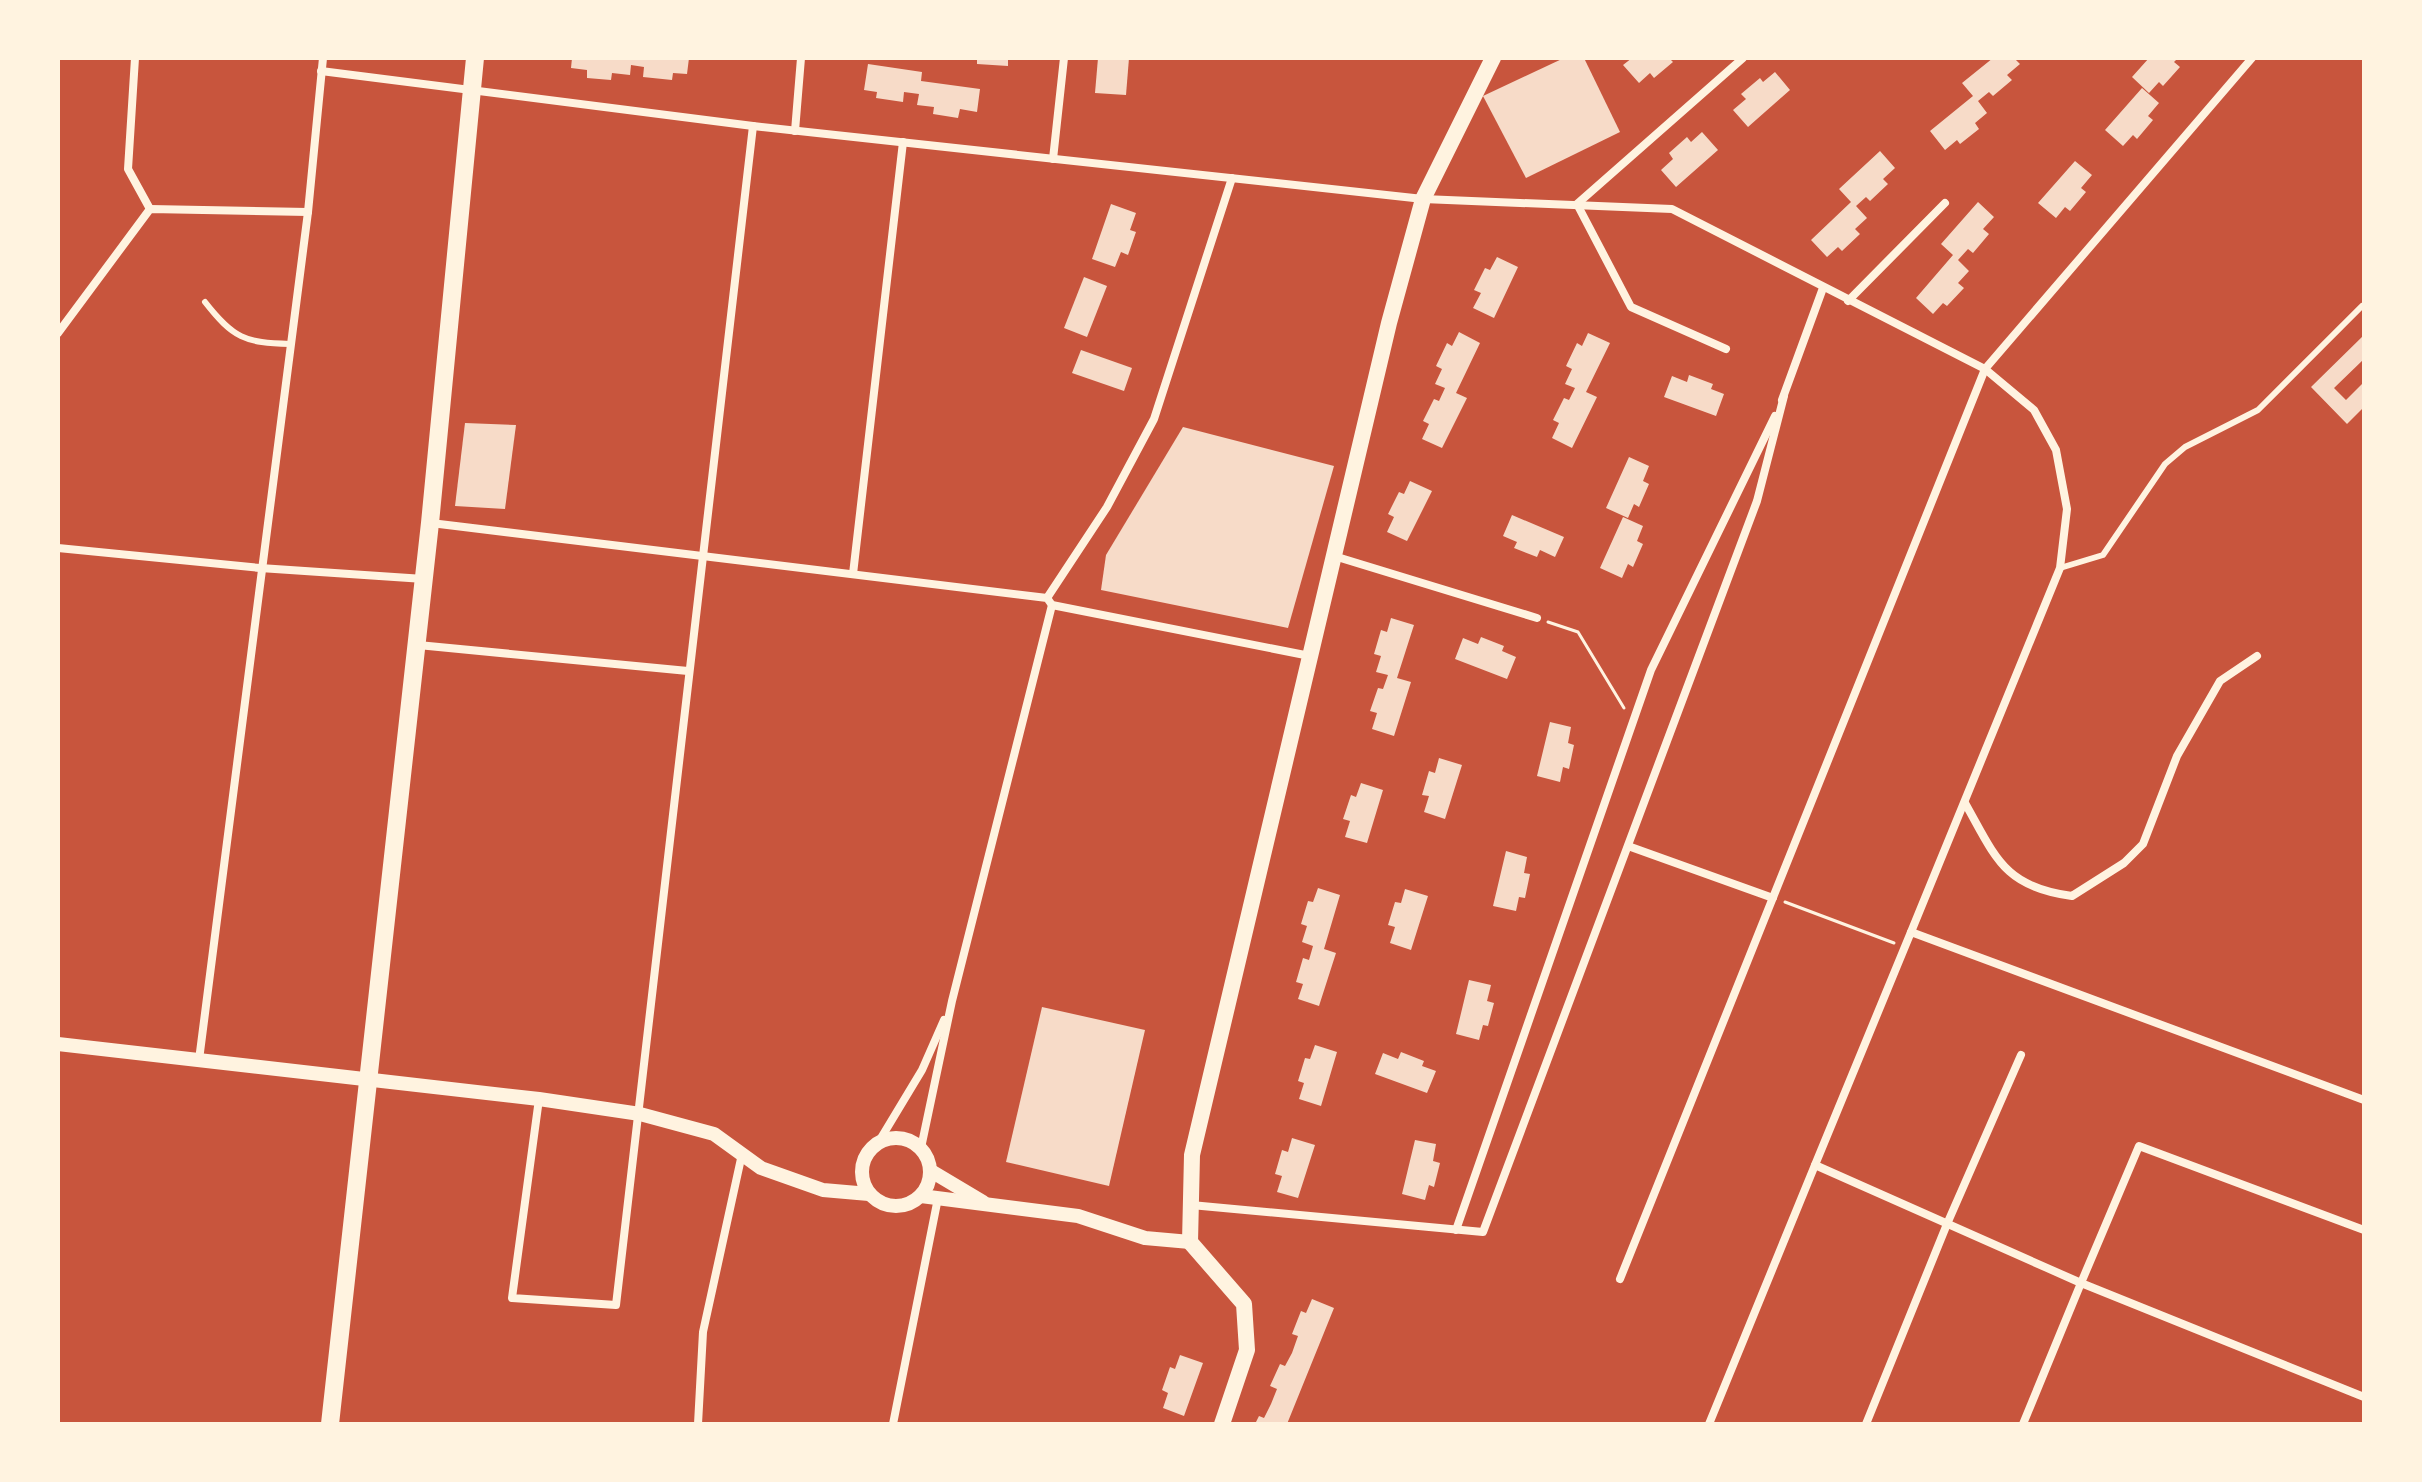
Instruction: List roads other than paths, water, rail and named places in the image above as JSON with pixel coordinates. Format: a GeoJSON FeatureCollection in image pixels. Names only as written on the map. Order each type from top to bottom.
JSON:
{"type":"FeatureCollection","features":[{"type":"Feature","properties":{"kind":"main road"},"geometry":{"type":"LineString","coordinates":[[330,1424],[430,523],[475,58]]}},
{"type":"Feature","properties":{"kind":"main road"},"geometry":{"type":"LineString","coordinates":[[1222,1424],[1247,1350],[1244,1304],[1190,1242],[1192,1155],[1389,323],[1423,199],[1493,58]]}},
{"type":"Feature","properties":{"kind":"street"},"geometry":{"type":"LineString","coordinates":[[135,58],[128,169],[150,209]]}},
{"type":"Feature","properties":{"kind":"street"},"geometry":{"type":"LineString","coordinates":[[199,1061],[308,212],[323,58]]}},
{"type":"Feature","properties":{"kind":"street"},"geometry":{"type":"LineString","coordinates":[[795,131],[801,58]]}},
{"type":"Feature","properties":{"kind":"street"},"geometry":{"type":"LineString","coordinates":[[1053,159],[1064,58]]}},
{"type":"Feature","properties":{"kind":"street"},"geometry":{"type":"LineString","coordinates":[[1577,204],[1743,58]]}},
{"type":"Feature","properties":{"kind":"street"},"geometry":{"type":"LineString","coordinates":[[1620,1279],[1985,369],[2252,58]]}},
{"type":"Feature","properties":{"kind":"street"},"geometry":{"type":"LineString","coordinates":[[321,71],[471,87],[795,131],[1423,199],[1672,209],[1985,369],[2034,410],[2056,450],[2067,509],[2060,568],[1709,1424]]}},
{"type":"Feature","properties":{"kind":"street"},"geometry":{"type":"LineString","coordinates":[[539,1099],[512,1298],[616,1305],[753,126]]}},
{"type":"Feature","properties":{"kind":"street"},"geometry":{"type":"LineString","coordinates":[[853,574],[903,142]]}},
{"type":"Feature","properties":{"kind":"street"},"geometry":{"type":"LineString","coordinates":[[991,1206],[931,1171],[921,1148],[952,1001],[1050,601],[1107,507],[1154,419],[1232,178]]}},
{"type":"Feature","properties":{"kind":"street"},"geometry":{"type":"LineString","coordinates":[[1848,301],[1945,203]]}},
{"type":"Feature","properties":{"kind":"street"},"geometry":{"type":"LineString","coordinates":[[1577,204],[1631,307],[1726,349]]}},
{"type":"Feature","properties":{"kind":"street"},"geometry":{"type":"LineString","coordinates":[[150,209],[308,212]]}},
{"type":"Feature","properties":{"kind":"street"},"geometry":{"type":"LineString","coordinates":[[58,333],[150,209]]}},
{"type":"Feature","properties":{"kind":"street"},"geometry":{"type":"LineString","coordinates":[[1190,1204],[1483,1232],[1757,501],[1784,396],[1823,288]]}},
{"type":"Feature","properties":{"kind":"street"},"geometry":{"type":"LineString","coordinates":[[1456,1230],[1651,670],[1784,396]]}},
{"type":"Feature","properties":{"kind":"street"},"geometry":{"type":"LineString","coordinates":[[430,523],[1050,601],[1310,656]]}},
{"type":"Feature","properties":{"kind":"street"},"geometry":{"type":"LineString","coordinates":[[58,548],[260,568],[424,579]]}},
{"type":"Feature","properties":{"kind":"street"},"geometry":{"type":"LineString","coordinates":[[1334,555],[1537,618]]}},
{"type":"Feature","properties":{"kind":"street"},"geometry":{"type":"LineString","coordinates":[[415,644],[688,671]]}},
{"type":"Feature","properties":{"kind":"street"},"geometry":{"type":"LineString","coordinates":[[1965,803],[2001,866],[2037,891],[2072,896],[2124,863],[2143,844],[2177,756],[2220,681],[2257,656]]}},
{"type":"Feature","properties":{"kind":"street"},"geometry":{"type":"LineString","coordinates":[[1628,846],[1773,898]]}},
{"type":"Feature","properties":{"kind":"street"},"geometry":{"type":"LineString","coordinates":[[1911,932],[2364,1100]]}},
{"type":"Feature","properties":{"kind":"street"},"geometry":{"type":"LineString","coordinates":[[869,1194],[862,1172],[863,1161],[878,1143],[922,1070],[952,1001]]}},
{"type":"Feature","properties":{"kind":"street"},"geometry":{"type":"LineString","coordinates":[[58,1044],[539,1099],[640,1114],[714,1134],[761,1168],[823,1190],[869,1194],[889,1206],[912,1203],[921,1196],[931,1171]]}},
{"type":"Feature","properties":{"kind":"street"},"geometry":{"type":"LineString","coordinates":[[1866,1424],[1947,1224],[2021,1055]]}},
{"type":"Feature","properties":{"kind":"street"},"geometry":{"type":"LineString","coordinates":[[878,1143],[896,1137],[921,1148]]}},
{"type":"Feature","properties":{"kind":"street"},"geometry":{"type":"LineString","coordinates":[[2023,1424],[2139,1146],[2364,1230]]}},
{"type":"Feature","properties":{"kind":"street"},"geometry":{"type":"LineString","coordinates":[[698,1424],[703,1332],[742,1154]]}},
{"type":"Feature","properties":{"kind":"street"},"geometry":{"type":"LineString","coordinates":[[1815,1165],[2081,1283],[2364,1397]]}},
{"type":"Feature","properties":{"kind":"street"},"geometry":{"type":"LineString","coordinates":[[921,1196],[1078,1216],[1145,1238],[1190,1242]]}},
{"type":"Feature","properties":{"kind":"street"},"geometry":{"type":"LineString","coordinates":[[893,1424],[938,1198]]}},
{"type":"Feature","properties":{"kind":"lane"},"geometry":{"type":"LineString","coordinates":[[205,302],[224,326],[242,340],[290,344]]}},
{"type":"Feature","properties":{"kind":"lane"},"geometry":{"type":"LineString","coordinates":[[2060,568],[2103,555],[2165,464],[2185,447],[2258,410],[2362,306]]}}]}
